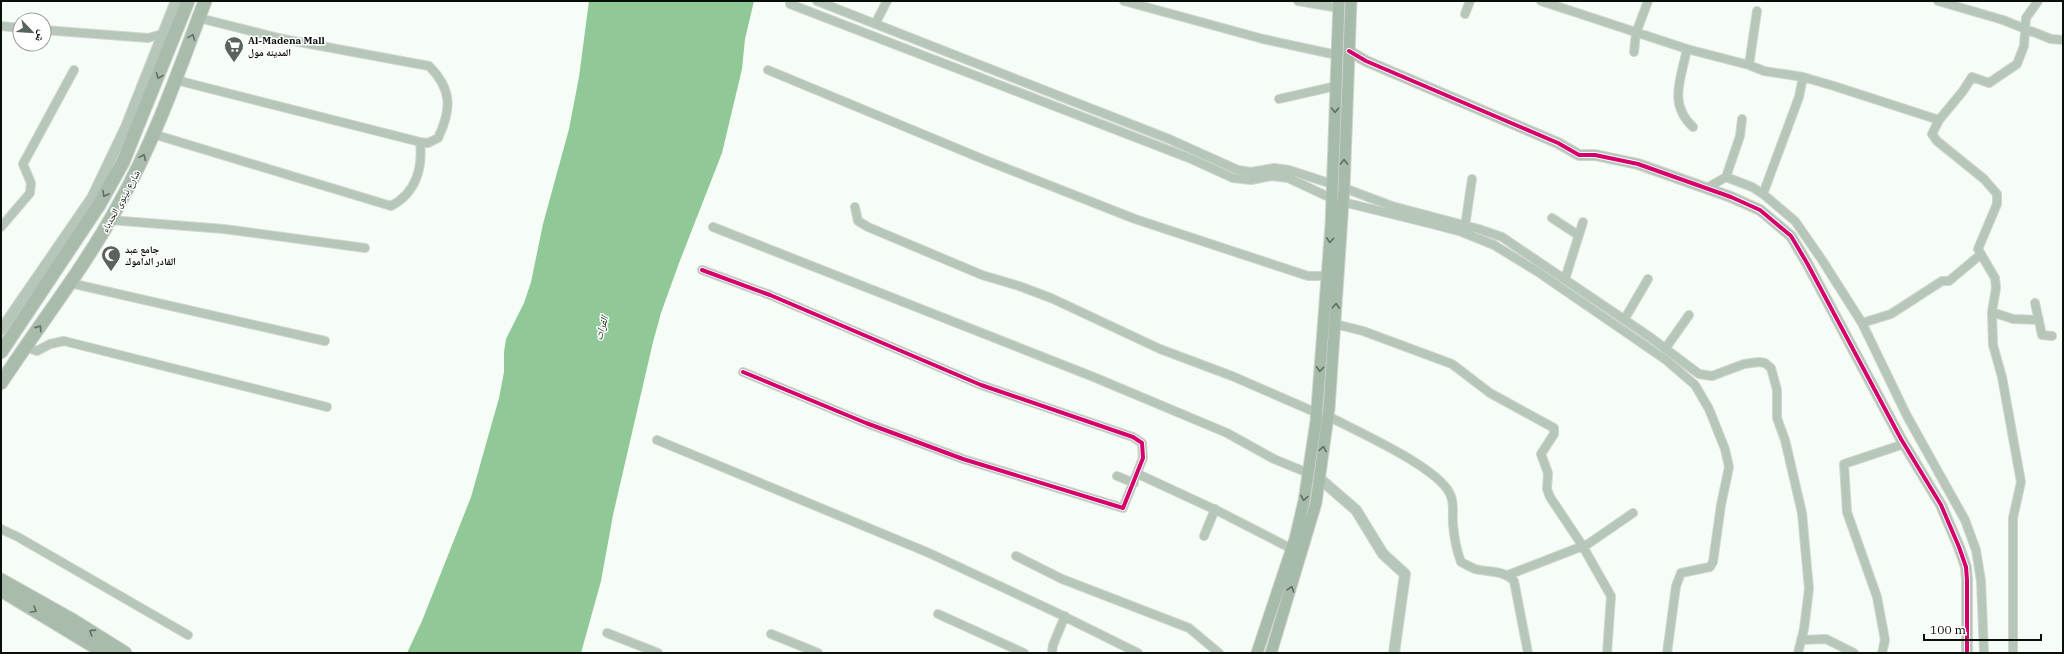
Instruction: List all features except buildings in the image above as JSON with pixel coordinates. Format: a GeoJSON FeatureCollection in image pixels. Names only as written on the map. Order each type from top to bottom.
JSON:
{"type":"FeatureCollection","features":[{"type":"Feature","properties":{"kind":"main road","name":"شارع نينوى الحدباء"},"geometry":{"type":"LineString","coordinates":[[1,352],[99,205],[120,168],[140,124],[188,1]]}},
{"type":"Feature","properties":{"kind":"main road","name":"شارع نينوى الحدباء"},"geometry":{"type":"LineString","coordinates":[[1,383],[70,284],[110,220],[140,164],[176,80],[206,1]]}},
{"type":"Feature","properties":{"kind":"main road"},"geometry":{"type":"LineString","coordinates":[[1257,653],[1292,549],[1304,501],[1317,413],[1330,283],[1343,202],[1352,1]]}},
{"type":"Feature","properties":{"kind":"main road"},"geometry":{"type":"LineString","coordinates":[[1271,653],[1314,510],[1328,416],[1335,324],[1330,283],[1339,4]]}},
{"type":"Feature","properties":{"kind":"main road"},"geometry":{"type":"LineString","coordinates":[[3,583],[105,653]]}},
{"type":"Feature","properties":{"kind":"main road"},"geometry":{"type":"LineString","coordinates":[[3,583],[74,621],[125,653]]}},
{"type":"Feature","properties":{"kind":"main road"},"geometry":{"type":"LineString","coordinates":[[1270,613],[1282,616]]}},
{"type":"Feature","properties":{"kind":"street"},"geometry":{"type":"LineString","coordinates":[[1,330],[92,198],[126,127],[176,1]]}},
{"type":"Feature","properties":{"kind":"street"},"geometry":{"type":"LineString","coordinates":[[817,1],[1169,139],[1238,170],[1251,172],[1274,168],[1290,170],[1332,184]]}},
{"type":"Feature","properties":{"kind":"street"},"geometry":{"type":"LineString","coordinates":[[876,24],[887,1]]}},
{"type":"Feature","properties":{"kind":"street"},"geometry":{"type":"LineString","coordinates":[[1124,1],[1262,39],[1337,55]]}},
{"type":"Feature","properties":{"kind":"street"},"geometry":{"type":"LineString","coordinates":[[1298,1],[1339,4]]}},
{"type":"Feature","properties":{"kind":"street"},"geometry":{"type":"LineString","coordinates":[[1465,14],[1470,1]]}},
{"type":"Feature","properties":{"kind":"street"},"geometry":{"type":"LineString","coordinates":[[1541,1],[1687,49],[1749,65],[1764,71],[1803,77],[1939,120]]}},
{"type":"Feature","properties":{"kind":"street"},"geometry":{"type":"LineString","coordinates":[[1634,52],[1636,33],[1648,1]]}},
{"type":"Feature","properties":{"kind":"street"},"geometry":{"type":"LineString","coordinates":[[1938,1],[1950,2],[2003,20],[2051,39],[2063,40]]}},
{"type":"Feature","properties":{"kind":"street"},"geometry":{"type":"LineString","coordinates":[[2013,653],[2013,518],[2021,482],[2002,377],[1993,345],[1992,312],[1996,288],[1995,278],[1980,255],[1978,249],[1997,204],[1997,194],[1984,179],[1937,141],[1932,134],[1939,120],[1963,91],[1972,77],[1989,82],[2017,64],[2024,46],[2026,18],[2038,1]]}},
{"type":"Feature","properties":{"kind":"street"},"geometry":{"type":"LineString","coordinates":[[790,4],[1188,158],[1233,178],[1251,180],[1271,176],[1288,178],[1332,198]]}},
{"type":"Feature","properties":{"kind":"street"},"geometry":{"type":"LineString","coordinates":[[1749,65],[1757,11]]}},
{"type":"Feature","properties":{"kind":"street"},"geometry":{"type":"LineString","coordinates":[[176,80],[377,129],[420,142],[428,143],[438,138],[447,116],[446,90],[441,79],[428,66],[283,40],[199,18]]}},
{"type":"Feature","properties":{"kind":"street"},"geometry":{"type":"LineString","coordinates":[[1,26],[12,27]]}},
{"type":"Feature","properties":{"kind":"street"},"geometry":{"type":"LineString","coordinates":[[52,31],[148,38],[162,34]]}},
{"type":"Feature","properties":{"kind":"street"},"geometry":{"type":"LineString","coordinates":[[1687,49],[1677,97],[1679,109],[1686,121],[1693,127]]}},
{"type":"Feature","properties":{"kind":"street"},"geometry":{"type":"LineString","coordinates":[[1349,52],[1366,61],[1558,143],[1580,155],[1595,155],[1638,164],[1707,188],[1760,210],[1791,236],[1904,444],[1941,505],[1966,567],[1967,653]]}},
{"type":"Feature","properties":{"kind":"street"},"geometry":{"type":"LineString","coordinates":[[1,227],[30,193],[31,183],[23,164],[74,70]]}},
{"type":"Feature","properties":{"kind":"street"},"geometry":{"type":"LineString","coordinates":[[768,70],[985,160],[1134,219],[1330,283]]}},
{"type":"Feature","properties":{"kind":"street"},"geometry":{"type":"LineString","coordinates":[[1763,194],[1799,96],[1803,77]]}},
{"type":"Feature","properties":{"kind":"street"},"geometry":{"type":"LineString","coordinates":[[1279,99],[1336,86]]}},
{"type":"Feature","properties":{"kind":"street"},"geometry":{"type":"LineString","coordinates":[[1707,188],[1726,177],[1740,136],[1742,119]]}},
{"type":"Feature","properties":{"kind":"street"},"geometry":{"type":"LineString","coordinates":[[153,134],[390,206],[403,200],[415,179],[422,159],[420,142]]}},
{"type":"Feature","properties":{"kind":"street"},"geometry":{"type":"LineString","coordinates":[[1726,177],[1763,194],[1795,222],[1822,260],[1862,323],[1907,416],[1964,520],[1976,550],[1981,582],[1984,653]]}},
{"type":"Feature","properties":{"kind":"street"},"geometry":{"type":"LineString","coordinates":[[1465,226],[1472,179]]}},
{"type":"Feature","properties":{"kind":"street"},"geometry":{"type":"LineString","coordinates":[[1344,188],[1385,204],[1502,237],[1650,337],[1699,374],[1712,376],[1744,364],[1759,362],[1765,363],[1771,368],[1777,390],[1777,418],[1802,513],[1809,589],[1798,653]]}},
{"type":"Feature","properties":{"kind":"street"},"geometry":{"type":"LineString","coordinates":[[1343,202],[1439,226],[1494,245],[1538,272],[1666,360],[1695,385],[1708,409],[1725,449],[1729,467],[1713,562],[1710,567],[1681,574],[1676,586],[1667,653]]}},
{"type":"Feature","properties":{"kind":"street"},"geometry":{"type":"LineString","coordinates":[[855,207],[858,221],[868,227],[982,275],[1019,286],[1051,298],[1160,349],[1232,376],[1317,413]]}},
{"type":"Feature","properties":{"kind":"street"},"geometry":{"type":"LineString","coordinates":[[1552,218],[1578,235]]}},
{"type":"Feature","properties":{"kind":"street"},"geometry":{"type":"LineString","coordinates":[[110,220],[224,229],[364,248]]}},
{"type":"Feature","properties":{"kind":"street"},"geometry":{"type":"LineString","coordinates":[[1565,279],[1582,222]]}},
{"type":"Feature","properties":{"kind":"street"},"geometry":{"type":"LineString","coordinates":[[713,227],[1103,382],[1227,433],[1274,459],[1308,474]]}},
{"type":"Feature","properties":{"kind":"street"},"geometry":{"type":"LineString","coordinates":[[1862,323],[1891,314],[1942,281],[1949,281],[1980,255]]}},
{"type":"Feature","properties":{"kind":"street"},"geometry":{"type":"LineString","coordinates":[[702,270],[770,295],[981,385],[1133,436],[1142,443],[1144,450],[1138,474],[1123,508],[963,459],[866,423],[743,372]]}},
{"type":"Feature","properties":{"kind":"street"},"geometry":{"type":"LineString","coordinates":[[1624,320],[1648,279]]}},
{"type":"Feature","properties":{"kind":"street"},"geometry":{"type":"LineString","coordinates":[[70,284],[325,341]]}},
{"type":"Feature","properties":{"kind":"street"},"geometry":{"type":"LineString","coordinates":[[2036,303],[2042,335],[2052,336]]}},
{"type":"Feature","properties":{"kind":"street"},"geometry":{"type":"LineString","coordinates":[[1992,312],[2013,319],[2039,320]]}},
{"type":"Feature","properties":{"kind":"street"},"geometry":{"type":"LineString","coordinates":[[1665,349],[1689,315]]}},
{"type":"Feature","properties":{"kind":"street"},"geometry":{"type":"LineString","coordinates":[[1335,324],[1363,331],[1452,364],[1490,393],[1554,428],[1554,434],[1541,454],[1548,473],[1547,489],[1550,497],[1582,545],[1611,596],[1607,653]]}},
{"type":"Feature","properties":{"kind":"street"},"geometry":{"type":"LineString","coordinates":[[26,347],[37,351],[50,344],[64,341],[327,407]]}},
{"type":"Feature","properties":{"kind":"street"},"geometry":{"type":"LineString","coordinates":[[1328,416],[1395,451],[1443,483],[1450,493],[1454,504],[1453,522],[1455,548],[1461,562],[1475,569],[1501,572],[1508,575],[1514,581],[1528,653]]}},
{"type":"Feature","properties":{"kind":"street"},"geometry":{"type":"LineString","coordinates":[[657,440],[929,553],[1064,616],[1138,653]]}},
{"type":"Feature","properties":{"kind":"street"},"geometry":{"type":"LineString","coordinates":[[1882,653],[1885,640],[1877,597],[1847,512],[1844,464],[1904,444]]}},
{"type":"Feature","properties":{"kind":"street"},"geometry":{"type":"LineString","coordinates":[[1138,474],[1215,509],[1292,549]]}},
{"type":"Feature","properties":{"kind":"street"},"geometry":{"type":"LineString","coordinates":[[1117,476],[1134,483]]}},
{"type":"Feature","properties":{"kind":"street"},"geometry":{"type":"LineString","coordinates":[[1319,478],[1356,510],[1383,554],[1405,574],[1394,653]]}},
{"type":"Feature","properties":{"kind":"street"},"geometry":{"type":"LineString","coordinates":[[1204,536],[1215,509]]}},
{"type":"Feature","properties":{"kind":"street"},"geometry":{"type":"LineString","coordinates":[[1508,575],[1582,545],[1588,544],[1633,513]]}},
{"type":"Feature","properties":{"kind":"street"},"geometry":{"type":"LineString","coordinates":[[1,529],[18,537],[188,635]]}},
{"type":"Feature","properties":{"kind":"street"},"geometry":{"type":"LineString","coordinates":[[1016,556],[1062,579],[1189,628],[1219,653]]}},
{"type":"Feature","properties":{"kind":"street"},"geometry":{"type":"LineString","coordinates":[[938,614],[1024,653]]}},
{"type":"Feature","properties":{"kind":"street"},"geometry":{"type":"LineString","coordinates":[[1052,653],[1053,645],[1064,616]]}},
{"type":"Feature","properties":{"kind":"street"},"geometry":{"type":"LineString","coordinates":[[607,633],[658,653]]}},
{"type":"Feature","properties":{"kind":"street"},"geometry":{"type":"LineString","coordinates":[[771,634],[818,653]]}},
{"type":"Feature","properties":{"kind":"street"},"geometry":{"type":"LineString","coordinates":[[1801,640],[1826,639],[1854,653]]}},
{"type":"Feature","properties":{"kind":"water","name":"الفرات"},"geometry":{"type":"Polygon","coordinates":[[[589,1],[754,1],[745,39],[742,69],[722,153],[661,313],[613,515],[601,581],[581,653],[407,653],[422,621],[471,497],[499,398],[504,372],[504,352],[506,339],[524,303],[531,282],[543,224],[569,129],[579,77],[589,1]]]}},
{"type":"Feature","properties":{"kind":"cycle path"},"geometry":{"type":"LineString","coordinates":[[1349,51],[1366,61],[1558,143],[1579,155],[1595,155],[1638,164],[1731,197],[1760,210],[1791,236],[1807,263],[1901,439],[1941,505],[1959,547],[1966,567],[1967,580],[1967,653]]}},
{"type":"Feature","properties":{"kind":"cycle path"},"geometry":{"type":"LineString","coordinates":[[702,270],[770,295],[981,385],[1133,437],[1142,443],[1143,458],[1123,508],[963,459],[866,423],[743,372]]}},
{"type":"Feature","properties":{"kind":"place","name":"Al-Madena Mall المدينه مول"},"geometry":{"type":"Point","coordinates":[234,63]}},
{"type":"Feature","properties":{"kind":"place","name":"جامع عبد القادر الداموك"},"geometry":{"type":"Point","coordinates":[111,272]}}]}
